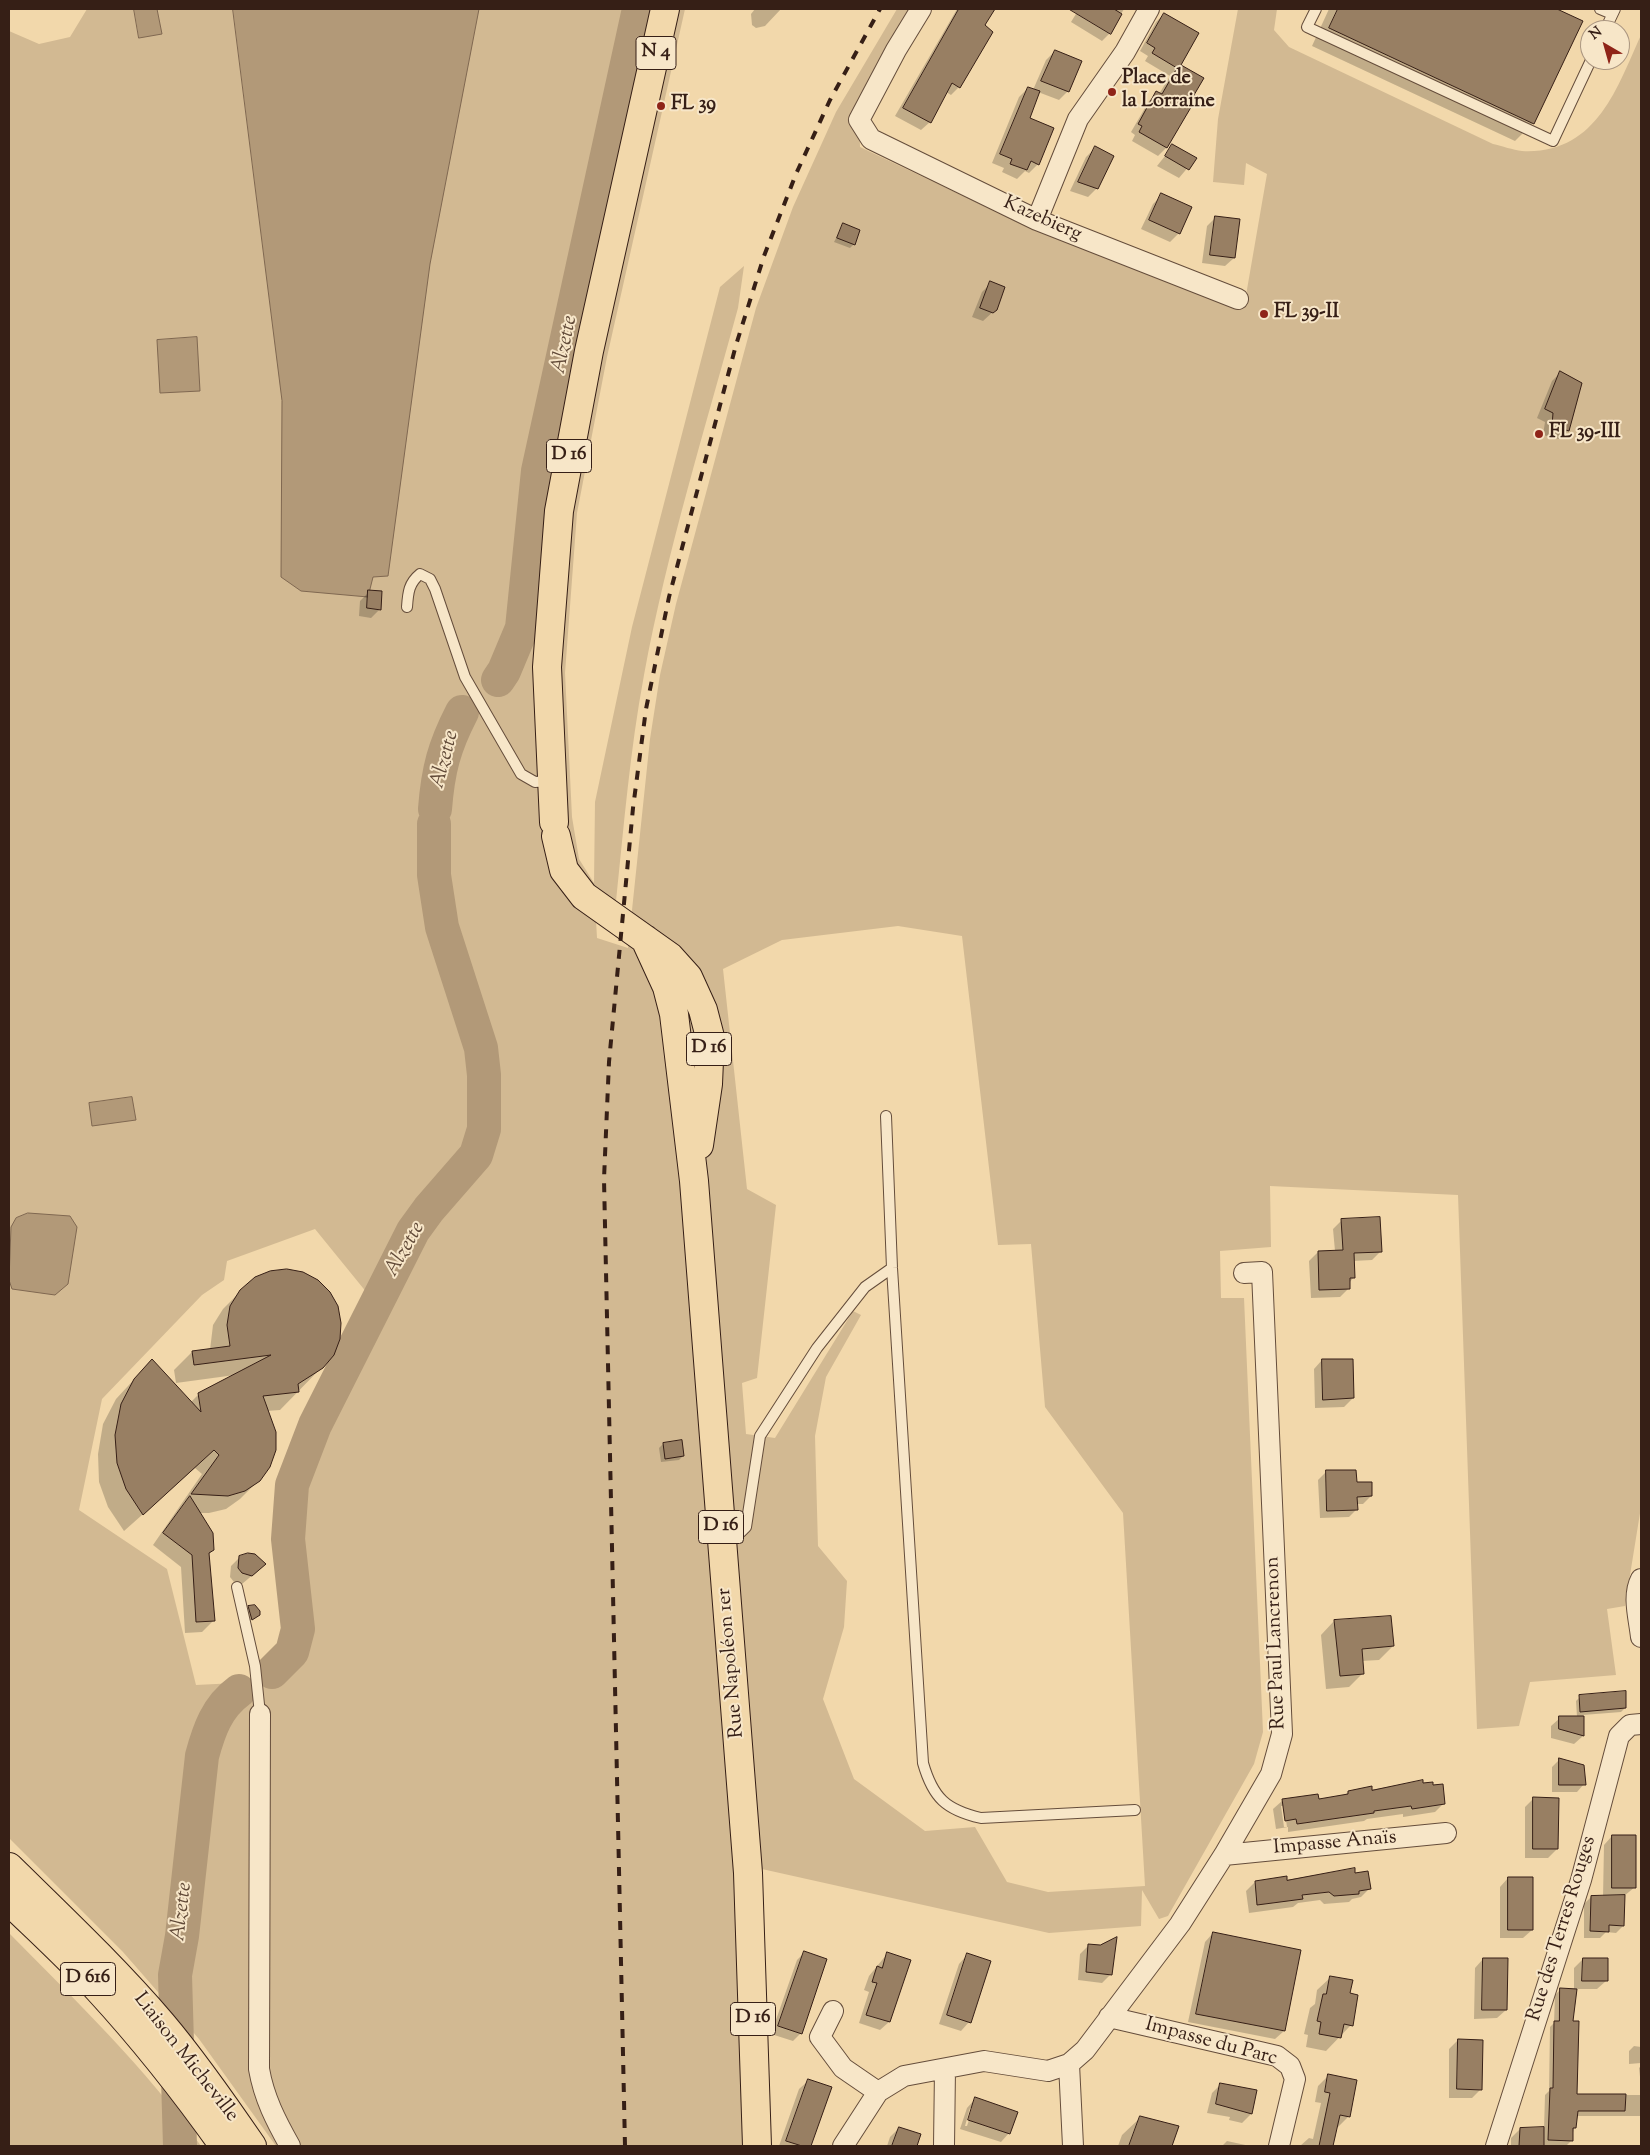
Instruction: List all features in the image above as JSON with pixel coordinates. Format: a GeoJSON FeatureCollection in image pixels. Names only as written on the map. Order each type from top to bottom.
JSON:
{"type":"FeatureCollection","features":[{"type":"Feature","properties":{"kind":"main road","name":"N 4"},"geometry":{"type":"LineString","coordinates":[[646,97],[665,9]]}},
{"type":"Feature","properties":{"kind":"main road","name":"D 16"},"geometry":{"type":"LineString","coordinates":[[551,781],[547,667],[559,511],[588,351],[646,97]]}},
{"type":"Feature","properties":{"kind":"main road","name":"Rue Napoléon 1er"},"geometry":{"type":"LineString","coordinates":[[551,781],[555,829],[564,870],[584,896],[670,957],[688,977],[703,1010],[710,1037],[708,1084],[694,1181],[749,1883],[757,2146]]}},
{"type":"Feature","properties":{"kind":"main road","name":"Liaison Micheville"},"geometry":{"type":"LineString","coordinates":[[9,1866],[110,1966],[162,2024],[192,2061],[252,2146]]}},
{"type":"Feature","properties":{"kind":"main road","name":"Liaison Micheville"},"geometry":{"type":"LineString","coordinates":[[9,1901],[97,1987],[162,2062],[224,2146]]}},
{"type":"Feature","properties":{"kind":"street","name":"Kazebierg"},"geometry":{"type":"LineString","coordinates":[[921,9],[896,50],[859,120],[871,139],[1036,220],[1238,299]]}},
{"type":"Feature","properties":{"kind":"street"},"geometry":{"type":"LineString","coordinates":[[1036,220],[1078,119],[1125,52],[1149,9]]}},
{"type":"Feature","properties":{"kind":"street","name":"Rue Paul Lancrenon"},"geometry":{"type":"LineString","coordinates":[[1069,2064],[1085,2050],[1180,1924],[1224,1855],[1271,1774],[1282,1734],[1262,1272],[1244,1273]]}},
{"type":"Feature","properties":{"kind":"street"},"geometry":{"type":"LineString","coordinates":[[1641,1578],[1637,1586],[1641,1637]]}},
{"type":"Feature","properties":{"kind":"street"},"geometry":{"type":"LineString","coordinates":[[260,1714],[259,2069],[262,2090],[270,2110],[290,2146]]}},
{"type":"Feature","properties":{"kind":"street","name":"Rue des Terres Rouges"},"geometry":{"type":"LineString","coordinates":[[1496,2146],[1581,1880],[1619,1736],[1630,1725],[1641,1724]]}},
{"type":"Feature","properties":{"kind":"street","name":"Impasse Anaïs"},"geometry":{"type":"LineString","coordinates":[[1224,1855],[1446,1833]]}},
{"type":"Feature","properties":{"kind":"street"},"geometry":{"type":"LineString","coordinates":[[833,2011],[820,2038],[843,2068],[878,2092]]}},
{"type":"Feature","properties":{"kind":"street","name":"Impasse du Parc"},"geometry":{"type":"LineString","coordinates":[[1109,2017],[1277,2056],[1290,2066],[1295,2079],[1279,2146]]}},
{"type":"Feature","properties":{"kind":"street"},"geometry":{"type":"LineString","coordinates":[[843,2146],[878,2092],[904,2076],[984,2062],[1048,2071],[1069,2064],[1073,2146]]}},
{"type":"Feature","properties":{"kind":"street"},"geometry":{"type":"LineString","coordinates":[[944,2146],[945,2068]]}},
{"type":"Feature","properties":{"kind":"lane"},"geometry":{"type":"LineString","coordinates":[[1316,9],[1307,27],[1553,141],[1586,70]]}},
{"type":"Feature","properties":{"kind":"lane"},"geometry":{"type":"LineString","coordinates":[[1600,9],[1614,12]]}},
{"type":"Feature","properties":{"kind":"lane"},"geometry":{"type":"LineString","coordinates":[[408,607],[408,592],[412,581],[420,574],[430,579],[465,677],[521,774],[536,782],[551,781]]}},
{"type":"Feature","properties":{"kind":"lane"},"geometry":{"type":"LineString","coordinates":[[886,1116],[892,1268],[923,1763],[929,1784],[942,1802],[960,1813],[981,1818],[1135,1810]]}},
{"type":"Feature","properties":{"kind":"lane"},"geometry":{"type":"LineString","coordinates":[[722,1534],[741,1532],[746,1527],[760,1436],[817,1348],[865,1286],[892,1268]]}},
{"type":"Feature","properties":{"kind":"lane"},"geometry":{"type":"LineString","coordinates":[[238,1587],[255,1666],[260,1714]]}},
{"type":"Feature","properties":{"kind":"shaded area"},"geometry":{"type":"Polygon","coordinates":[[[87,9],[685,9],[607,357],[577,513],[565,673],[572,817],[579,859],[594,883],[595,802],[632,627],[720,287],[744,266],[738,308],[687,490],[653,629],[635,731],[616,901],[594,885],[597,938],[628,948],[650,739],[660,675],[676,604],[756,308],[793,207],[836,112],[897,9],[921,9],[859,120],[860,147],[1035,230],[1245,301],[1267,174],[1246,163],[1244,185],[1213,182],[1218,119],[1238,9],[1277,9],[1274,30],[1289,47],[1493,144],[1522,151],[1547,149],[1568,142],[1586,130],[1612,96],[1626,70],[1630,70],[1630,60],[1641,35],[1641,1507],[1625,1606],[1607,1609],[1616,1675],[1530,1682],[1519,1726],[1477,1729],[1458,1195],[1270,1186],[1271,1247],[1220,1251],[1221,1298],[1244,1298],[1263,1732],[1254,1764],[1168,1916],[1159,1919],[1142,1890],[1141,1926],[1049,1933],[735,1863],[745,2146],[276,2146],[199,2039],[123,1952],[9,1838],[9,31],[39,44],[70,37],[87,9]],[[898,926],[782,940],[723,969],[747,1189],[776,1205],[757,1378],[742,1383],[746,1434],[775,1438],[853,1311],[861,1315],[826,1377],[815,1436],[818,1546],[847,1581],[844,1627],[823,1699],[854,1779],[925,1831],[975,1827],[1007,1882],[1048,1892],[1145,1886],[1123,1513],[1045,1407],[1031,1244],[998,1245],[962,936],[898,926]],[[688,977],[674,1014],[703,1010],[688,977]],[[315,1229],[227,1261],[224,1280],[202,1295],[102,1399],[79,1510],[167,1569],[196,1685],[236,1683],[240,1691],[281,1665],[291,1653],[295,1643],[297,1630],[296,1599],[288,1540],[289,1509],[295,1479],[317,1418],[376,1304],[315,1229]]]}},
{"type":"Feature","properties":{"kind":"shaded area"},"geometry":{"type":"Polygon","coordinates":[[[134,9],[157,9],[162,34],[139,38],[134,9]]]}},
{"type":"Feature","properties":{"kind":"shaded area"},"geometry":{"type":"Polygon","coordinates":[[[233,9],[479,9],[430,264],[388,576],[373,577],[368,597],[301,591],[281,577],[282,401],[233,9]]]}},
{"type":"Feature","properties":{"kind":"shaded area"},"geometry":{"type":"Polygon","coordinates":[[[197,337],[200,391],[160,393],[157,340],[197,337]]]}},
{"type":"Feature","properties":{"kind":"shaded area"},"geometry":{"type":"Polygon","coordinates":[[[132,1097],[136,1120],[92,1126],[89,1103],[132,1097]]]}},
{"type":"Feature","properties":{"kind":"shaded area"},"geometry":{"type":"Polygon","coordinates":[[[28,1213],[70,1216],[77,1227],[68,1284],[55,1295],[12,1289],[9,1280],[11,1227],[16,1218],[28,1213]]]}},
{"type":"Feature","properties":{"kind":"shaded area"},"geometry":{"type":"Polygon","coordinates":[[[9,1933],[134,2062],[180,2117],[201,2146],[9,2146],[9,1933]]]}},
{"type":"Feature","properties":{"kind":"building"},"geometry":{"type":"Polygon","coordinates":[[[959,9],[995,9],[985,25],[993,32],[960,88],[952,83],[931,123],[903,108],[959,9]]]}},
{"type":"Feature","properties":{"kind":"building"},"geometry":{"type":"Polygon","coordinates":[[[1069,9],[1114,9],[1122,14],[1111,34],[1069,9]]]}},
{"type":"Feature","properties":{"kind":"building"},"geometry":{"type":"Polygon","coordinates":[[[1338,9],[1557,9],[1581,20],[1580,27],[1534,124],[1329,28],[1338,9]]]}},
{"type":"Feature","properties":{"kind":"building"},"geometry":{"type":"Polygon","coordinates":[[[1164,13],[1199,33],[1181,65],[1204,78],[1194,95],[1197,97],[1167,148],[1139,132],[1142,126],[1138,124],[1156,91],[1162,94],[1177,68],[1152,53],[1155,48],[1147,43],[1164,13]]]}},
{"type":"Feature","properties":{"kind":"building"},"geometry":{"type":"Polygon","coordinates":[[[1055,50],[1082,61],[1069,92],[1041,81],[1055,50]]]}},
{"type":"Feature","properties":{"kind":"building"},"geometry":{"type":"Polygon","coordinates":[[[1028,87],[1040,91],[1030,118],[1054,128],[1039,165],[1031,161],[1027,170],[1010,164],[1012,159],[1000,154],[1028,87]]]}},
{"type":"Feature","properties":{"kind":"building"},"geometry":{"type":"Polygon","coordinates":[[[1172,144],[1197,158],[1189,170],[1165,156],[1172,144]]]}},
{"type":"Feature","properties":{"kind":"building"},"geometry":{"type":"Polygon","coordinates":[[[1095,146],[1114,156],[1098,189],[1078,182],[1095,146]]]}},
{"type":"Feature","properties":{"kind":"building"},"geometry":{"type":"Polygon","coordinates":[[[1161,193],[1192,207],[1180,234],[1149,220],[1161,193]]]}},
{"type":"Feature","properties":{"kind":"building"},"geometry":{"type":"Polygon","coordinates":[[[1215,216],[1240,219],[1235,258],[1210,255],[1215,216]]]}},
{"type":"Feature","properties":{"kind":"building"},"geometry":{"type":"Polygon","coordinates":[[[843,223],[860,230],[855,245],[837,238],[843,223]]]}},
{"type":"Feature","properties":{"kind":"building"},"geometry":{"type":"Polygon","coordinates":[[[990,281],[1005,287],[997,310],[993,313],[980,308],[990,281]]]}},
{"type":"Feature","properties":{"kind":"building"},"geometry":{"type":"Polygon","coordinates":[[[1560,371],[1582,383],[1569,431],[1552,426],[1553,413],[1545,409],[1560,371]]]}},
{"type":"Feature","properties":{"kind":"building"},"geometry":{"type":"Polygon","coordinates":[[[368,590],[382,591],[381,610],[367,608],[368,590]]]}},
{"type":"Feature","properties":{"kind":"building"},"geometry":{"type":"Polygon","coordinates":[[[1380,1217],[1382,1252],[1354,1253],[1355,1278],[1350,1278],[1350,1289],[1319,1290],[1318,1251],[1343,1250],[1341,1219],[1380,1217]]]}},
{"type":"Feature","properties":{"kind":"building"},"geometry":{"type":"Polygon","coordinates":[[[287,1269],[303,1272],[318,1280],[330,1292],[338,1306],[341,1323],[340,1339],[334,1355],[323,1368],[298,1384],[299,1392],[263,1396],[276,1432],[276,1450],[270,1467],[260,1481],[245,1491],[228,1496],[191,1494],[219,1455],[214,1450],[143,1515],[126,1489],[117,1463],[115,1435],[121,1404],[134,1379],[152,1359],[201,1412],[198,1393],[271,1355],[194,1365],[192,1351],[230,1346],[227,1325],[230,1306],[240,1290],[255,1277],[270,1271],[287,1269]]]}},
{"type":"Feature","properties":{"kind":"building"},"geometry":{"type":"Polygon","coordinates":[[[1322,1359],[1353,1359],[1354,1398],[1323,1400],[1322,1359]]]}},
{"type":"Feature","properties":{"kind":"building"},"geometry":{"type":"Polygon","coordinates":[[[682,1440],[684,1456],[665,1459],[663,1443],[682,1440]]]}},
{"type":"Feature","properties":{"kind":"building"},"geometry":{"type":"Polygon","coordinates":[[[1326,1470],[1356,1470],[1357,1482],[1372,1482],[1372,1496],[1357,1497],[1358,1510],[1327,1511],[1326,1470]]]}},
{"type":"Feature","properties":{"kind":"building"},"geometry":{"type":"Polygon","coordinates":[[[190,1496],[213,1533],[214,1550],[209,1553],[215,1621],[196,1622],[192,1555],[163,1533],[190,1496]]]}},
{"type":"Feature","properties":{"kind":"building"},"geometry":{"type":"Polygon","coordinates":[[[248,1553],[255,1554],[266,1564],[252,1576],[242,1573],[238,1568],[239,1556],[248,1553]]]}},
{"type":"Feature","properties":{"kind":"building"},"geometry":{"type":"Polygon","coordinates":[[[255,1605],[260,1611],[260,1615],[252,1620],[248,1606],[255,1605]]]}},
{"type":"Feature","properties":{"kind":"building"},"geometry":{"type":"Polygon","coordinates":[[[1391,1616],[1394,1646],[1362,1649],[1364,1674],[1340,1676],[1334,1620],[1391,1616]]]}},
{"type":"Feature","properties":{"kind":"building"},"geometry":{"type":"Polygon","coordinates":[[[1626,1691],[1626,1708],[1580,1712],[1579,1695],[1626,1691]]]}},
{"type":"Feature","properties":{"kind":"building"},"geometry":{"type":"Polygon","coordinates":[[[1559,1716],[1584,1716],[1584,1736],[1559,1729],[1559,1716]]]}},
{"type":"Feature","properties":{"kind":"building"},"geometry":{"type":"Polygon","coordinates":[[[1559,1758],[1584,1765],[1586,1785],[1559,1785],[1559,1758]]]}},
{"type":"Feature","properties":{"kind":"building"},"geometry":{"type":"Polygon","coordinates":[[[1423,1780],[1423,1783],[1433,1782],[1433,1785],[1443,1784],[1445,1804],[1412,1809],[1411,1806],[1374,1811],[1374,1813],[1297,1824],[1296,1819],[1285,1821],[1282,1799],[1318,1794],[1319,1799],[1348,1794],[1348,1791],[1372,1786],[1372,1790],[1423,1780]]]}},
{"type":"Feature","properties":{"kind":"building"},"geometry":{"type":"Polygon","coordinates":[[[1533,1797],[1559,1798],[1558,1849],[1533,1849],[1533,1797]]]}},
{"type":"Feature","properties":{"kind":"building"},"geometry":{"type":"Polygon","coordinates":[[[1612,1835],[1636,1835],[1636,1888],[1612,1888],[1612,1835]]]}},
{"type":"Feature","properties":{"kind":"building"},"geometry":{"type":"Polygon","coordinates":[[[1355,1868],[1355,1873],[1368,1871],[1371,1889],[1359,1891],[1359,1894],[1334,1896],[1329,1892],[1302,1895],[1303,1899],[1257,1905],[1255,1881],[1287,1876],[1287,1880],[1355,1868]]]}},
{"type":"Feature","properties":{"kind":"building"},"geometry":{"type":"Polygon","coordinates":[[[1508,1877],[1533,1877],[1533,1930],[1508,1930],[1508,1877]]]}},
{"type":"Feature","properties":{"kind":"building"},"geometry":{"type":"Polygon","coordinates":[[[1625,1895],[1624,1926],[1609,1925],[1609,1932],[1590,1931],[1591,1896],[1625,1895]]]}},
{"type":"Feature","properties":{"kind":"building"},"geometry":{"type":"Polygon","coordinates":[[[1213,1932],[1301,1950],[1285,2031],[1196,2014],[1213,1932]]]}},
{"type":"Feature","properties":{"kind":"building"},"geometry":{"type":"Polygon","coordinates":[[[1117,1937],[1112,1975],[1086,1972],[1088,1944],[1100,1945],[1117,1937]]]}},
{"type":"Feature","properties":{"kind":"building"},"geometry":{"type":"Polygon","coordinates":[[[804,1951],[827,1959],[802,2034],[778,2026],[804,1951]]]}},
{"type":"Feature","properties":{"kind":"building"},"geometry":{"type":"Polygon","coordinates":[[[887,1952],[911,1960],[890,2022],[866,2015],[877,1983],[872,1982],[877,1966],[882,1968],[887,1952]]]}},
{"type":"Feature","properties":{"kind":"building"},"geometry":{"type":"Polygon","coordinates":[[[967,1953],[991,1961],[971,2023],[947,2015],[967,1953]]]}},
{"type":"Feature","properties":{"kind":"building"},"geometry":{"type":"Polygon","coordinates":[[[1483,1958],[1508,1958],[1507,2010],[1482,2010],[1483,1958]]]}},
{"type":"Feature","properties":{"kind":"building"},"geometry":{"type":"Polygon","coordinates":[[[1583,1958],[1608,1958],[1608,1981],[1582,1981],[1583,1958]]]}},
{"type":"Feature","properties":{"kind":"building"},"geometry":{"type":"Polygon","coordinates":[[[1330,1976],[1353,1980],[1350,1993],[1358,1995],[1353,2026],[1344,2024],[1341,2038],[1319,2034],[1321,2022],[1317,2021],[1323,1994],[1326,1994],[1330,1976]]]}},
{"type":"Feature","properties":{"kind":"building"},"geometry":{"type":"Polygon","coordinates":[[[1560,1988],[1577,1989],[1573,2021],[1579,2021],[1577,2094],[1626,2094],[1625,2111],[1578,2111],[1576,2128],[1573,2128],[1573,2141],[1548,2140],[1550,2088],[1553,2088],[1554,2021],[1559,2021],[1560,1988]]]}},
{"type":"Feature","properties":{"kind":"building"},"geometry":{"type":"Polygon","coordinates":[[[1458,2039],[1483,2040],[1482,2090],[1457,2089],[1458,2039]]]}},
{"type":"Feature","properties":{"kind":"building"},"geometry":{"type":"Polygon","coordinates":[[[1328,2074],[1357,2080],[1350,2117],[1340,2115],[1333,2146],[1319,2146],[1330,2093],[1325,2092],[1328,2074]]]}},
{"type":"Feature","properties":{"kind":"building"},"geometry":{"type":"Polygon","coordinates":[[[808,2079],[832,2087],[811,2146],[802,2146],[786,2141],[808,2079]]]}},
{"type":"Feature","properties":{"kind":"building"},"geometry":{"type":"Polygon","coordinates":[[[1220,2083],[1257,2090],[1252,2114],[1216,2104],[1220,2083]]]}},
{"type":"Feature","properties":{"kind":"building"},"geometry":{"type":"Polygon","coordinates":[[[975,2097],[1018,2112],[1010,2134],[968,2120],[975,2097]]]}},
{"type":"Feature","properties":{"kind":"building"},"geometry":{"type":"Polygon","coordinates":[[[1140,2116],[1179,2126],[1172,2146],[1129,2146],[1140,2116]]]}},
{"type":"Feature","properties":{"kind":"building"},"geometry":{"type":"Polygon","coordinates":[[[899,2127],[921,2134],[917,2146],[892,2146],[899,2127]]]}},
{"type":"Feature","properties":{"kind":"building"},"geometry":{"type":"Polygon","coordinates":[[[1544,2127],[1544,2146],[1519,2146],[1520,2128],[1544,2127]]]}},
{"type":"Feature","properties":{"kind":"waterway","name":"Alzette"},"geometry":{"type":"LineString","coordinates":[[498,680],[504,671],[522,628],[538,471],[639,9]]}},
{"type":"Feature","properties":{"kind":"waterway","name":"Alzette"},"geometry":{"type":"LineString","coordinates":[[435,809],[443,759],[462,712]]}},
{"type":"Feature","properties":{"kind":"waterway","name":"Alzette"},"geometry":{"type":"LineString","coordinates":[[272,1672],[292,1652],[298,1629],[288,1539],[292,1485],[315,1425],[413,1231],[429,1209],[476,1155],[484,1129],[484,1075],[481,1048],[442,927],[434,875],[434,824]]}},
{"type":"Feature","properties":{"kind":"waterway","name":"Alzette"},"geometry":{"type":"LineString","coordinates":[[180,2146],[175,1975],[182,1936],[202,1756],[219,1712],[231,1697],[239,1691]]}},
{"type":"Feature","properties":{"kind":"railway"},"geometry":{"type":"LineString","coordinates":[[625,2146],[604,1179],[609,1062],[633,808],[646,709],[669,597],[736,345],[764,256],[796,174],[830,100],[880,9]]}},
{"type":"Feature","properties":{"kind":"place","name":"Place de la Lorraine"},"geometry":{"type":"Point","coordinates":[1112,92]}},
{"type":"Feature","properties":{"kind":"place","name":"FL 39"},"geometry":{"type":"Point","coordinates":[661,106]}},
{"type":"Feature","properties":{"kind":"place","name":"FL 39-II"},"geometry":{"type":"Point","coordinates":[1264,314]}},
{"type":"Feature","properties":{"kind":"place","name":"FL 39-III"},"geometry":{"type":"Point","coordinates":[1539,434]}}]}
